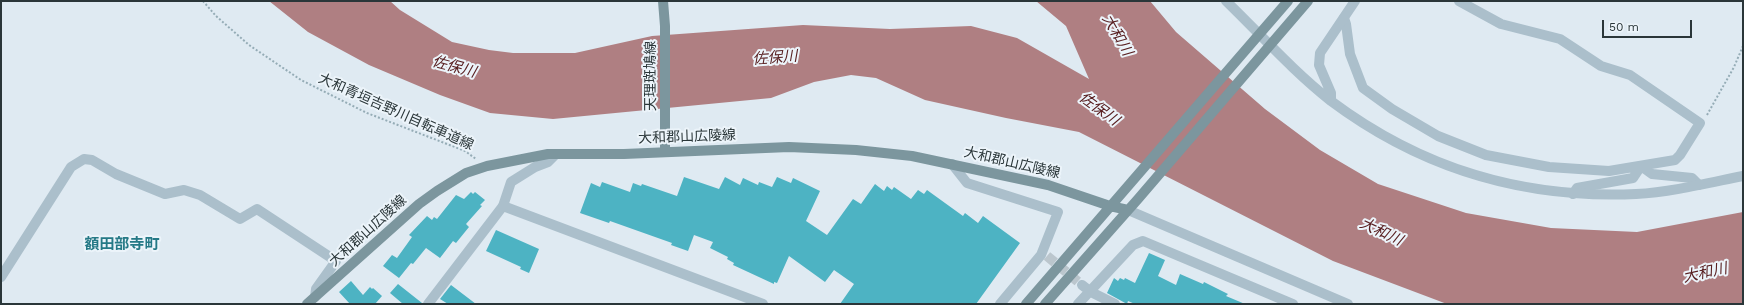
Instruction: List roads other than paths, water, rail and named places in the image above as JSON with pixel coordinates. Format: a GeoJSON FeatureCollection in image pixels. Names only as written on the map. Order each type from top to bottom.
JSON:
{"type":"FeatureCollection","features":[{"type":"Feature","properties":{"kind":"main road","name":"天理斑鳩線"},"geometry":{"type":"LineString","coordinates":[[663,1],[665,26],[665,151]]}},
{"type":"Feature","properties":{"kind":"main road"},"geometry":{"type":"LineString","coordinates":[[1026,304],[1288,1]]}},
{"type":"Feature","properties":{"kind":"main road"},"geometry":{"type":"LineString","coordinates":[[1045,304],[1138,199],[1308,1]]}},
{"type":"Feature","properties":{"kind":"main road","name":"大和郡山広陵線"},"geometry":{"type":"LineString","coordinates":[[311,301],[419,204],[437,190],[466,173],[487,166],[541,155],[624,154],[665,151],[796,147],[856,150],[912,156],[1048,185],[1110,206],[1128,210]]}},
{"type":"Feature","properties":{"kind":"street"},"geometry":{"type":"LineString","coordinates":[[1226,1],[1298,72],[1331,100],[1368,126],[1410,150],[1460,171],[1499,182],[1534,189],[1573,194],[1638,194],[1699,185],[1743,176]]}},
{"type":"Feature","properties":{"kind":"street"},"geometry":{"type":"LineString","coordinates":[[1331,100],[1331,93],[1319,65],[1320,53],[1355,1]]}},
{"type":"Feature","properties":{"kind":"street"},"geometry":{"type":"LineString","coordinates":[[1344,18],[1350,54],[1362,88],[1392,109],[1438,136],[1486,155],[1549,167],[1609,171],[1675,160],[1680,155],[1700,123],[1630,75],[1601,66],[1560,39],[1501,24],[1459,1]]}},
{"type":"Feature","properties":{"kind":"street"},"geometry":{"type":"LineString","coordinates":[[428,304],[502,206],[512,182],[535,167],[548,162],[556,154]]}},
{"type":"Feature","properties":{"kind":"street"},"geometry":{"type":"LineString","coordinates":[[1,277],[71,167],[84,159],[92,160],[116,174],[165,194],[184,190],[200,195],[240,219],[257,209],[336,261],[316,289],[311,301]]}},
{"type":"Feature","properties":{"kind":"street"},"geometry":{"type":"LineString","coordinates":[[952,164],[967,183],[1058,212],[1044,255],[1000,304]]}},
{"type":"Feature","properties":{"kind":"street"},"geometry":{"type":"LineString","coordinates":[[1641,166],[1652,174],[1692,178],[1699,185]]}},
{"type":"Feature","properties":{"kind":"street"},"geometry":{"type":"LineString","coordinates":[[1573,194],[1577,188],[1633,178],[1641,166]]}},
{"type":"Feature","properties":{"kind":"street"},"geometry":{"type":"LineString","coordinates":[[502,206],[744,301],[763,304]]}},
{"type":"Feature","properties":{"kind":"street"},"geometry":{"type":"LineString","coordinates":[[1128,210],[1348,304]]}},
{"type":"Feature","properties":{"kind":"street"},"geometry":{"type":"LineString","coordinates":[[1078,304],[1134,245],[1143,241],[1293,304]]}},
{"type":"Feature","properties":{"kind":"street"},"geometry":{"type":"LineString","coordinates":[[1082,285],[1091,292],[1115,304]]}},
{"type":"Feature","properties":{"kind":"water"},"geometry":{"type":"Polygon","coordinates":[[[269,1],[390,1],[400,10],[452,42],[489,50],[513,53],[575,53],[652,36],[803,25],[890,29],[971,26],[1017,38],[1089,79],[1066,26],[1036,1],[1150,1],[1176,32],[1265,109],[1320,150],[1378,184],[1466,213],[1551,228],[1637,232],[1743,212],[1743,304],[1447,304],[1333,261],[1079,132],[925,100],[876,78],[851,75],[814,82],[771,98],[553,119],[490,113],[440,95],[369,65],[308,32],[269,1]]]}},
{"type":"Feature","properties":{"kind":"tunnel"},"geometry":{"type":"LineString","coordinates":[[1047,256],[1082,285]]}},
{"type":"Feature","properties":{"kind":"district","name":"額田部寺町"},"geometry":{"type":"Point","coordinates":[122,245]}},
{"type":"Feature","properties":{"kind":"water label","name":"大和川"},"geometry":{"type":"Point","coordinates":[1117,35]}},
{"type":"Feature","properties":{"kind":"water label","name":"佐保川"},"geometry":{"type":"Point","coordinates":[775,58]}},
{"type":"Feature","properties":{"kind":"water label","name":"佐保川"},"geometry":{"type":"Point","coordinates":[454,67]}},
{"type":"Feature","properties":{"kind":"water label","name":"佐保川"},"geometry":{"type":"Point","coordinates":[1099,109]}},
{"type":"Feature","properties":{"kind":"water label","name":"大和川"},"geometry":{"type":"Point","coordinates":[1381,232]}},
{"type":"Feature","properties":{"kind":"water label","name":"大和川"},"geometry":{"type":"Point","coordinates":[1705,273]}}]}
